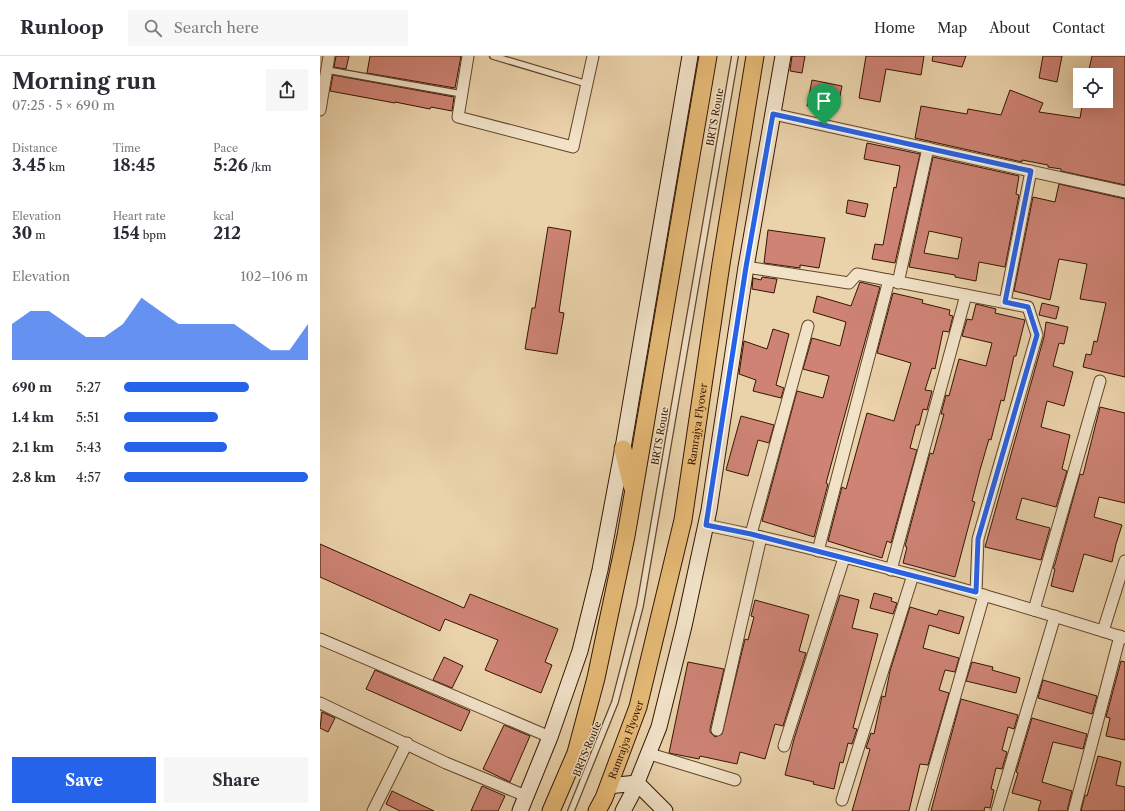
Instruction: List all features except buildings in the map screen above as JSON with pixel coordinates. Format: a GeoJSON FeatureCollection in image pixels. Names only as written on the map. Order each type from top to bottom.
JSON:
{"type":"FeatureCollection","features":[{"type":"Feature","properties":{"kind":"main road"},"geometry":{"type":"LineString","coordinates":[[551,811],[578,746],[596,678],[626,536],[708,56]]}},
{"type":"Feature","properties":{"kind":"main road","name":"Ramrajya Flyover"},"geometry":{"type":"LineString","coordinates":[[597,811],[638,707],[683,520],[721,264],[755,56]]}},
{"type":"Feature","properties":{"kind":"main road"},"geometry":{"type":"LineString","coordinates":[[623,449],[634,492]]}},
{"type":"Feature","properties":{"kind":"street"},"geometry":{"type":"LineString","coordinates":[[320,110],[329,56]]}},
{"type":"Feature","properties":{"kind":"street"},"geometry":{"type":"LineString","coordinates":[[468,56],[458,117],[573,147],[593,56]]}},
{"type":"Feature","properties":{"kind":"street"},"geometry":{"type":"LineString","coordinates":[[520,811],[550,737],[583,638],[600,570],[623,449],[690,56]]}},
{"type":"Feature","properties":{"kind":"street"},"geometry":{"type":"LineString","coordinates":[[624,811],[660,727],[706,525],[746,267],[783,56]]}},
{"type":"Feature","properties":{"kind":"street"},"geometry":{"type":"LineString","coordinates":[[773,114],[1125,192]]}},
{"type":"Feature","properties":{"kind":"street"},"geometry":{"type":"LineString","coordinates":[[818,551],[893,282],[928,148]]}},
{"type":"Feature","properties":{"kind":"street"},"geometry":{"type":"LineString","coordinates":[[1005,302],[1031,171]]}},
{"type":"Feature","properties":{"kind":"street"},"geometry":{"type":"LineString","coordinates":[[746,267],[849,283],[857,274],[1028,307],[1037,335],[978,539],[980,593],[922,811]]}},
{"type":"Feature","properties":{"kind":"street"},"geometry":{"type":"LineString","coordinates":[[891,570],[966,295]]}},
{"type":"Feature","properties":{"kind":"street"},"geometry":{"type":"LineString","coordinates":[[717,730],[756,536],[808,326]]}},
{"type":"Feature","properties":{"kind":"street"},"geometry":{"type":"LineString","coordinates":[[1034,610],[1100,381]]}},
{"type":"Feature","properties":{"kind":"street"},"geometry":{"type":"LineString","coordinates":[[706,525],[818,551],[980,593],[1122,637],[1074,811]]}},
{"type":"Feature","properties":{"kind":"street"},"geometry":{"type":"LineString","coordinates":[[784,746],[844,558]]}},
{"type":"Feature","properties":{"kind":"street"},"geometry":{"type":"LineString","coordinates":[[1103,631],[1125,561]]}},
{"type":"Feature","properties":{"kind":"street"},"geometry":{"type":"LineString","coordinates":[[842,800],[912,575]]}},
{"type":"Feature","properties":{"kind":"street"},"geometry":{"type":"LineString","coordinates":[[997,811],[1055,616]]}},
{"type":"Feature","properties":{"kind":"street"},"geometry":{"type":"LineString","coordinates":[[320,639],[550,737]]}},
{"type":"Feature","properties":{"kind":"street"},"geometry":{"type":"LineString","coordinates":[[320,703],[407,743],[446,763],[526,796]]}},
{"type":"Feature","properties":{"kind":"street"},"geometry":{"type":"LineString","coordinates":[[373,811],[407,743]]}},
{"type":"Feature","properties":{"kind":"street"},"geometry":{"type":"LineString","coordinates":[[650,752],[736,780]]}},
{"type":"Feature","properties":{"kind":"street"},"geometry":{"type":"LineString","coordinates":[[608,786],[636,783]]}},
{"type":"Feature","properties":{"kind":"street"},"geometry":{"type":"LineString","coordinates":[[636,783],[653,806],[665,811]]}},
{"type":"Feature","properties":{"kind":"lane"},"geometry":{"type":"LineString","coordinates":[[493,56],[587,84]]}},
{"type":"Feature","properties":{"kind":"lane","name":"BRTS Route"},"geometry":{"type":"LineString","coordinates":[[571,811],[615,702],[640,606],[735,56]]}},
{"type":"Feature","properties":{"kind":"lane"},"geometry":{"type":"LineString","coordinates":[[327,70],[462,94]]}},
{"type":"Feature","properties":{"kind":"route"},"geometry":{"type":"LineString","coordinates":[[773,114],[824,125],[1031,171],[1005,302],[1028,307],[1037,335],[978,539],[976,592],[751,534],[706,525],[746,267],[773,114]]}}]}
